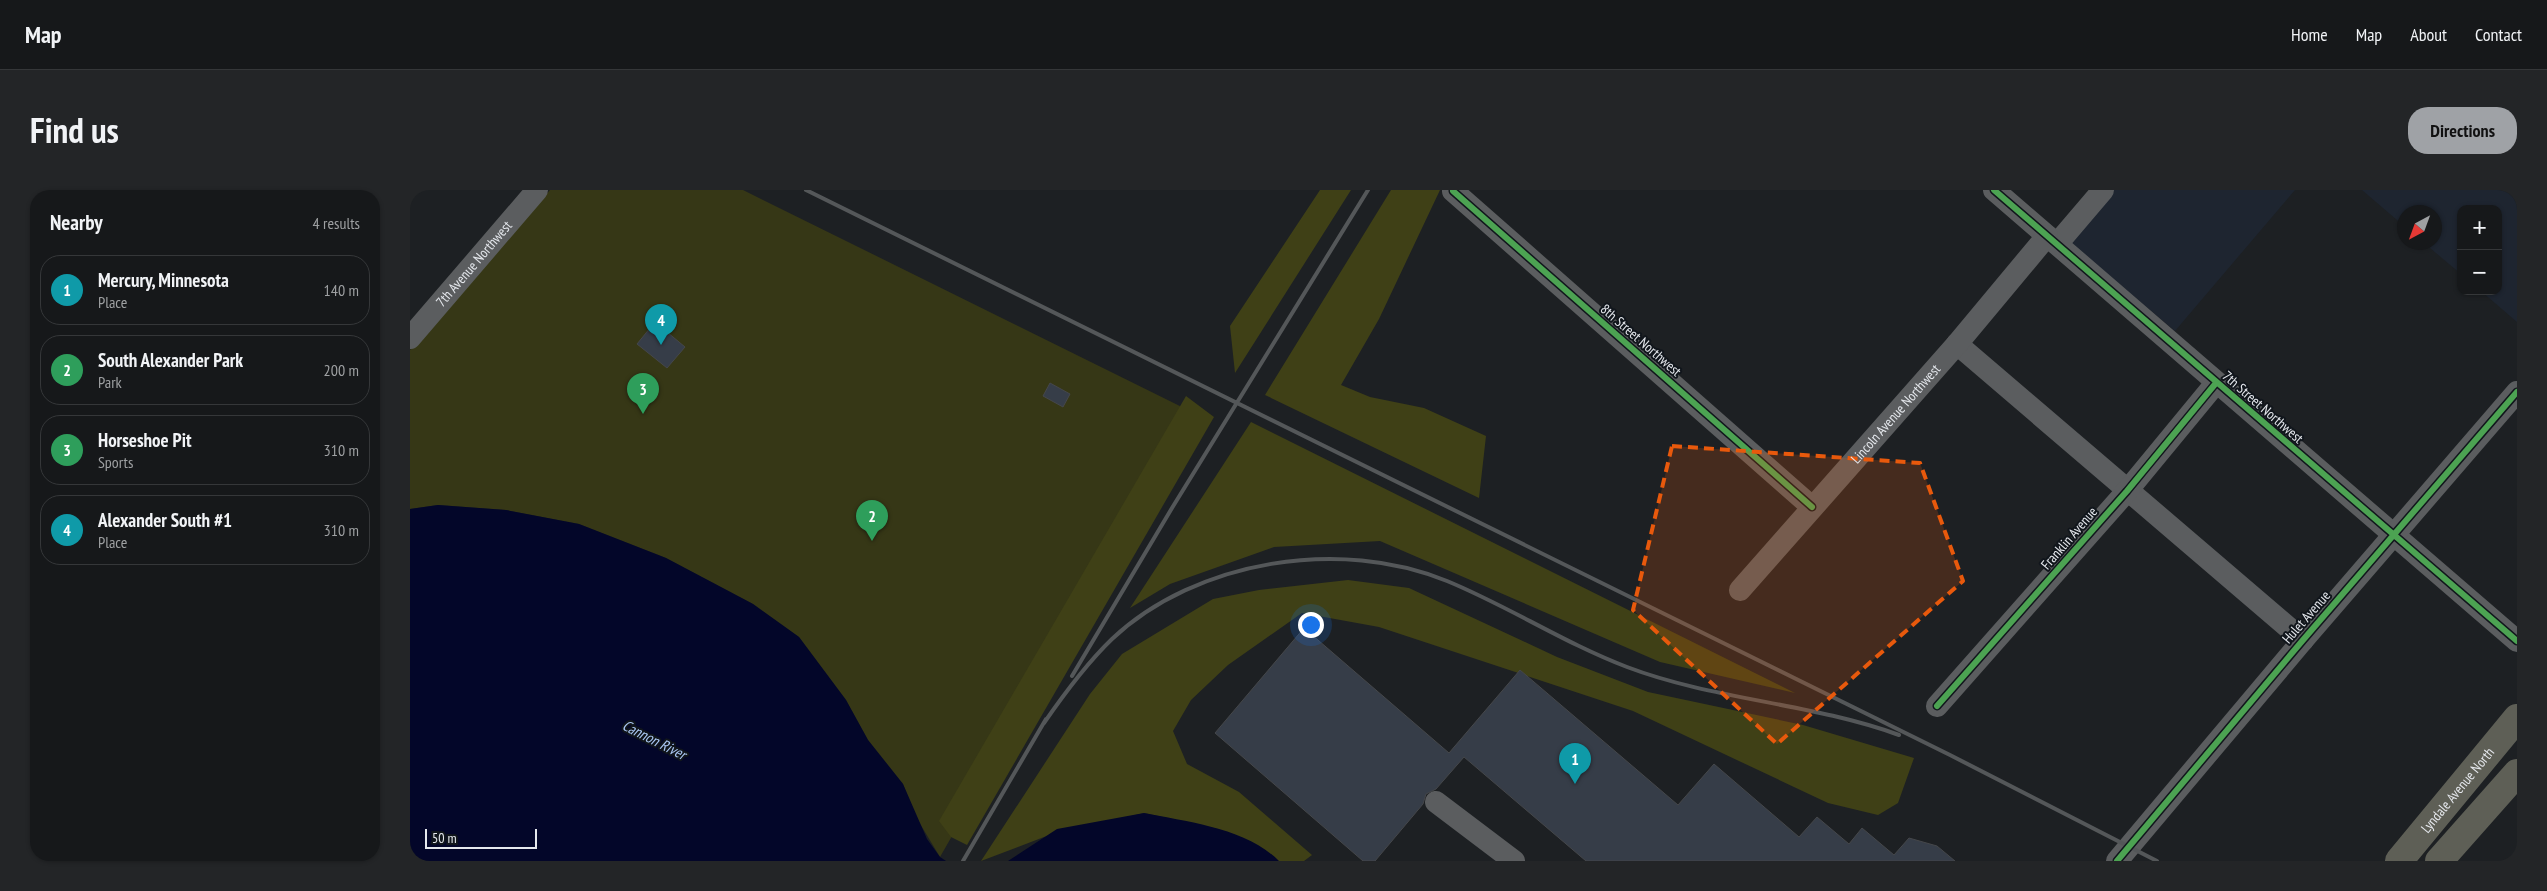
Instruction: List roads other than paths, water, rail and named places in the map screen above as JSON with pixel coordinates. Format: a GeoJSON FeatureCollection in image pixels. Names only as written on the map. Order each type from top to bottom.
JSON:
{"type":"FeatureCollection","features":[{"type":"Feature","properties":{"kind":"highway","name":"Lyndale Avenue North"},"geometry":{"type":"LineString","coordinates":[[2399,861],[2517,718]]}},
{"type":"Feature","properties":{"kind":"highway"},"geometry":{"type":"LineString","coordinates":[[2439,861],[2517,773]]}},
{"type":"Feature","properties":{"kind":"street","name":"7th Avenue Northwest"},"geometry":{"type":"LineString","coordinates":[[410,338],[537,190]]}},
{"type":"Feature","properties":{"kind":"street","name":"7th Street Northwest"},"geometry":{"type":"LineString","coordinates":[[1994,190],[2517,641]]}},
{"type":"Feature","properties":{"kind":"street","name":"Lincoln Avenue Northwest"},"geometry":{"type":"LineString","coordinates":[[1740,590],[1957,344],[2052,240],[2103,190]]}},
{"type":"Feature","properties":{"kind":"street","name":"8th Street Northwest"},"geometry":{"type":"LineString","coordinates":[[1453,191],[1812,507]]}},
{"type":"Feature","properties":{"kind":"street"},"geometry":{"type":"LineString","coordinates":[[1957,344],[2303,640]]}},
{"type":"Feature","properties":{"kind":"street","name":"Franklin Avenue"},"geometry":{"type":"LineString","coordinates":[[1937,706],[2127,491],[2216,383]]}},
{"type":"Feature","properties":{"kind":"street","name":"Hulet Avenue"},"geometry":{"type":"LineString","coordinates":[[2117,861],[2303,640],[2517,392]]}},
{"type":"Feature","properties":{"kind":"street"},"geometry":{"type":"LineString","coordinates":[[1436,802],[1514,861]]}},
{"type":"Feature","properties":{"kind":"water","name":"Cannon River"},"geometry":{"type":"Polygon","coordinates":[[[438,505],[506,510],[579,524],[666,558],[753,604],[799,637],[846,700],[868,740],[903,784],[927,839],[940,857],[946,861],[410,861],[410,509],[438,505]]]}},
{"type":"Feature","properties":{"kind":"water"},"geometry":{"type":"Polygon","coordinates":[[[1144,813],[1197,823],[1233,834],[1266,850],[1279,861],[1008,861],[1057,829],[1144,813]]]}},
{"type":"Feature","properties":{"kind":"railway"},"geometry":{"type":"LineString","coordinates":[[806,190],[1950,755],[2157,861]]}},
{"type":"Feature","properties":{"kind":"railway"},"geometry":{"type":"LineString","coordinates":[[1072,676],[1172,508],[1368,190]]}},
{"type":"Feature","properties":{"kind":"railway"},"geometry":{"type":"LineString","coordinates":[[1044,723],[1067,690],[1093,659],[1112,639],[1146,612],[1185,590],[1227,574],[1271,564],[1317,559],[1362,560],[1406,568],[1447,581],[1470,591],[1581,647],[1627,667],[1694,687],[1832,716],[1866,724],[1899,735]]}},
{"type":"Feature","properties":{"kind":"railway"},"geometry":{"type":"LineString","coordinates":[[963,861],[1046,719]]}},
{"type":"Feature","properties":{"kind":"place","name":"Alexander South #1"},"geometry":{"type":"Point","coordinates":[661,345]}},
{"type":"Feature","properties":{"kind":"place","name":"Horseshoe Pit"},"geometry":{"type":"Point","coordinates":[643,414]}},
{"type":"Feature","properties":{"kind":"place","name":"South Alexander Park"},"geometry":{"type":"Point","coordinates":[872,541]}},
{"type":"Feature","properties":{"kind":"place","name":"Mercury, Minnesota"},"geometry":{"type":"Point","coordinates":[1575,784]}}]}
